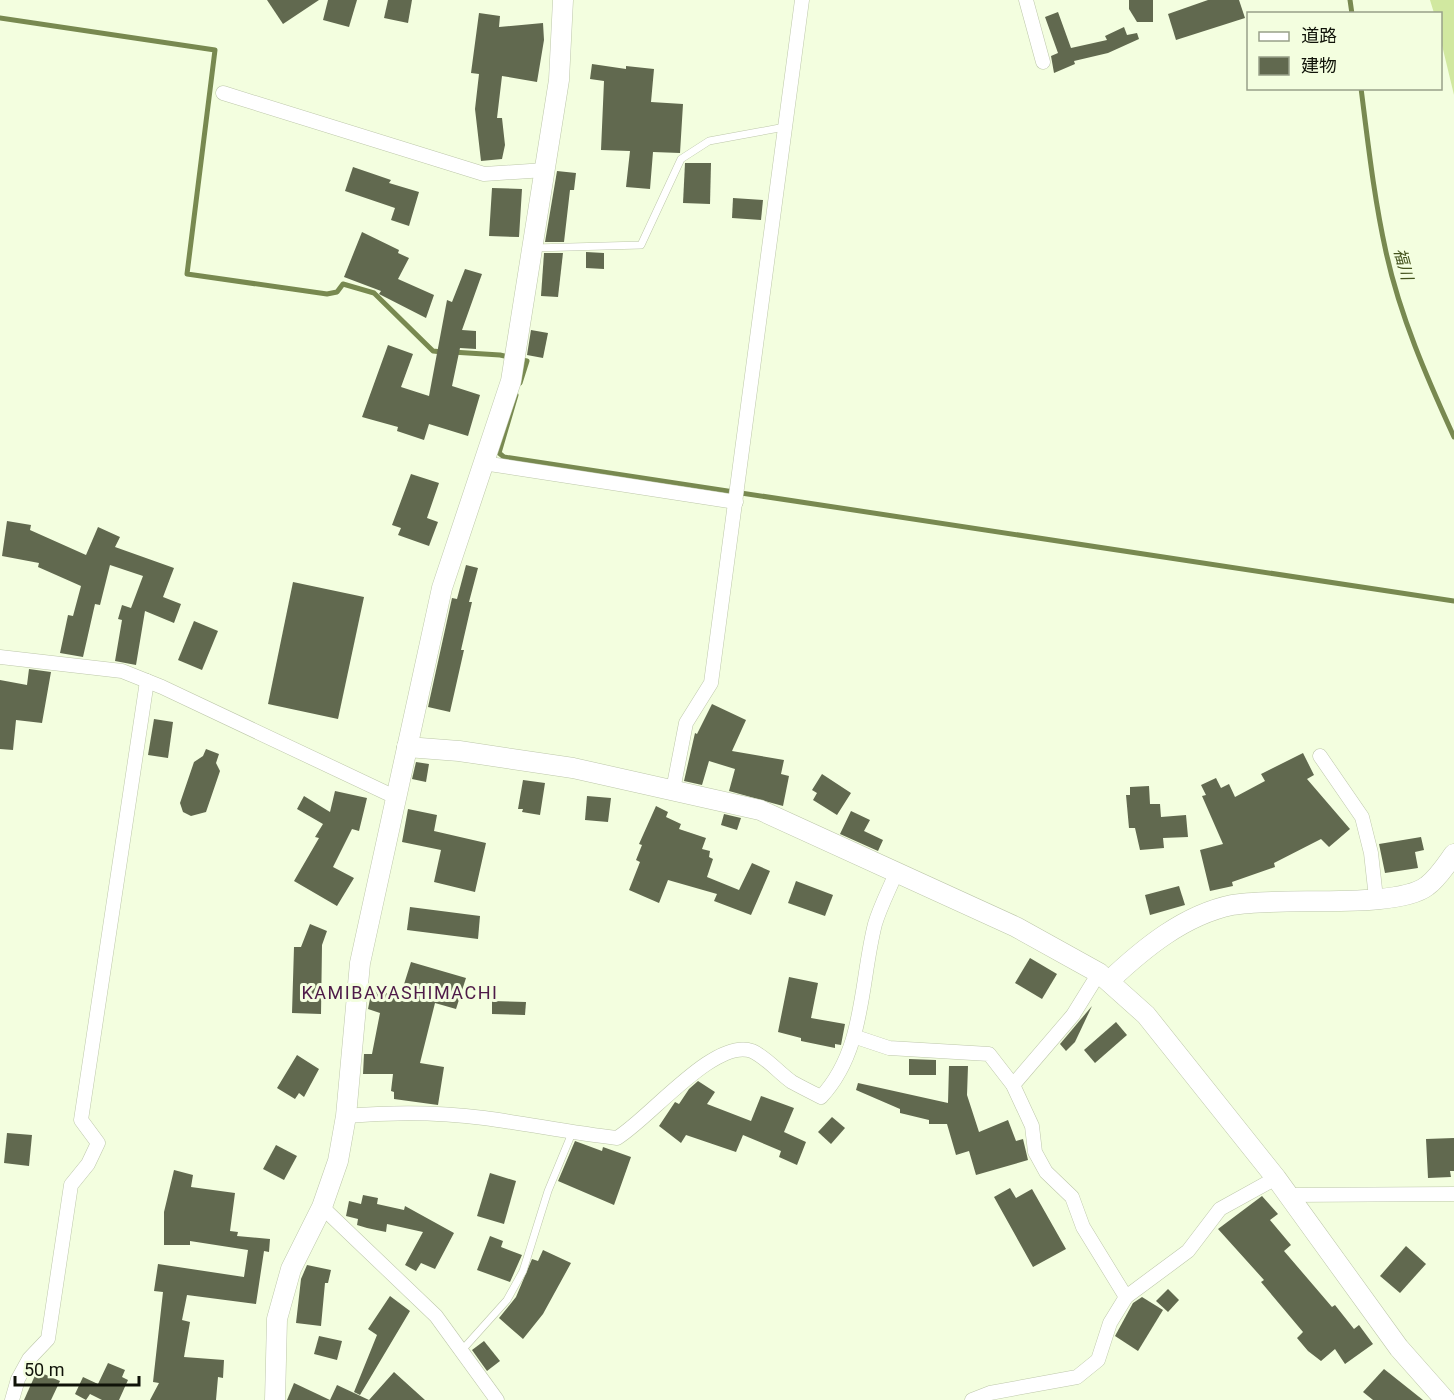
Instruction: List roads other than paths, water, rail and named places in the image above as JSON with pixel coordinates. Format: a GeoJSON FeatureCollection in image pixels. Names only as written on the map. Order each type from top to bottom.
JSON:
{"type":"FeatureCollection","features":[{"type":"Feature","properties":{"kind":"street"},"geometry":{"type":"LineString","coordinates":[[275,1400],[277,1319],[291,1269],[322,1207],[339,1161],[346,1116],[360,963],[442,588],[510,381],[560,80],[563,0]]}},
{"type":"Feature","properties":{"kind":"street"},"geometry":{"type":"LineString","coordinates":[[673,790],[686,723],[711,683],[802,0]]}},
{"type":"Feature","properties":{"kind":"street"},"geometry":{"type":"LineString","coordinates":[[1026,0],[1043,62]]}},
{"type":"Feature","properties":{"kind":"street"},"geometry":{"type":"LineString","coordinates":[[223,93],[484,174],[545,170]]}},
{"type":"Feature","properties":{"kind":"street"},"geometry":{"type":"LineString","coordinates":[[483,463],[736,502]]}},
{"type":"Feature","properties":{"kind":"street"},"geometry":{"type":"LineString","coordinates":[[0,657],[122,671],[395,797]]}},
{"type":"Feature","properties":{"kind":"street"},"geometry":{"type":"LineString","coordinates":[[12,1400],[18,1379],[28,1359],[48,1339],[71,1185],[88,1164],[98,1143],[81,1120],[147,681]]}},
{"type":"Feature","properties":{"kind":"street"},"geometry":{"type":"LineString","coordinates":[[407,747],[459,751],[573,768],[759,810],[1016,927],[1104,977],[1146,1015],[1289,1195],[1400,1348],[1445,1400]]}},
{"type":"Feature","properties":{"kind":"street"},"geometry":{"type":"LineString","coordinates":[[1320,756],[1362,817],[1371,853],[1376,898]]}},
{"type":"Feature","properties":{"kind":"street"},"geometry":{"type":"LineString","coordinates":[[1013,1085],[1104,977],[1155,940],[1208,912],[1233,905],[1259,902],[1410,895],[1427,886],[1454,854]]}},
{"type":"Feature","properties":{"kind":"street"},"geometry":{"type":"LineString","coordinates":[[346,1116],[380,1113],[483,1118],[617,1138],[657,1108],[714,1057],[740,1048],[754,1052],[792,1081],[821,1097],[829,1088],[856,1037],[875,923],[896,873]]}},
{"type":"Feature","properties":{"kind":"street"},"geometry":{"type":"LineString","coordinates":[[856,1037],[889,1048],[989,1054],[1013,1085],[1032,1126],[1035,1152],[1046,1173],[1072,1197],[1083,1227],[1126,1297]]}},
{"type":"Feature","properties":{"kind":"street"},"geometry":{"type":"LineString","coordinates":[[972,1400],[990,1393],[1077,1377],[1098,1360],[1110,1323],[1126,1297],[1188,1251],[1220,1209],[1276,1178]]}},
{"type":"Feature","properties":{"kind":"street"},"geometry":{"type":"LineString","coordinates":[[1289,1195],[1454,1194]]}},
{"type":"Feature","properties":{"kind":"street"},"geometry":{"type":"LineString","coordinates":[[322,1207],[436,1316],[463,1349],[497,1400]]}},
{"type":"Feature","properties":{"kind":"lane"},"geometry":{"type":"LineString","coordinates":[[533,248],[641,245],[681,159],[709,141],[785,127]]}},
{"type":"Feature","properties":{"kind":"lane"},"geometry":{"type":"LineString","coordinates":[[463,1349],[507,1300],[523,1271],[548,1191],[572,1133]]}},
{"type":"Feature","properties":{"kind":"waterway","name":"福川"},"geometry":{"type":"LineString","coordinates":[[1350,0],[1352,12]]}},
{"type":"Feature","properties":{"kind":"waterway"},"geometry":{"type":"LineString","coordinates":[[0,18],[215,50],[187,274],[327,294],[337,292],[343,284],[374,293],[433,351],[442,352]]}},
{"type":"Feature","properties":{"kind":"waterway","name":"福川"},"geometry":{"type":"LineString","coordinates":[[1361,90],[1378,211],[1392,276],[1415,346],[1454,437]]}},
{"type":"Feature","properties":{"kind":"waterway"},"geometry":{"type":"LineString","coordinates":[[452,352],[500,355],[527,361],[520,383]]}},
{"type":"Feature","properties":{"kind":"waterway"},"geometry":{"type":"LineString","coordinates":[[516,395],[499,453],[504,457],[1454,601]]}},
{"type":"Feature","properties":{"kind":"district","name":"KAMIBAYASHIMACHI"},"geometry":{"type":"Point","coordinates":[400,993]}}]}
